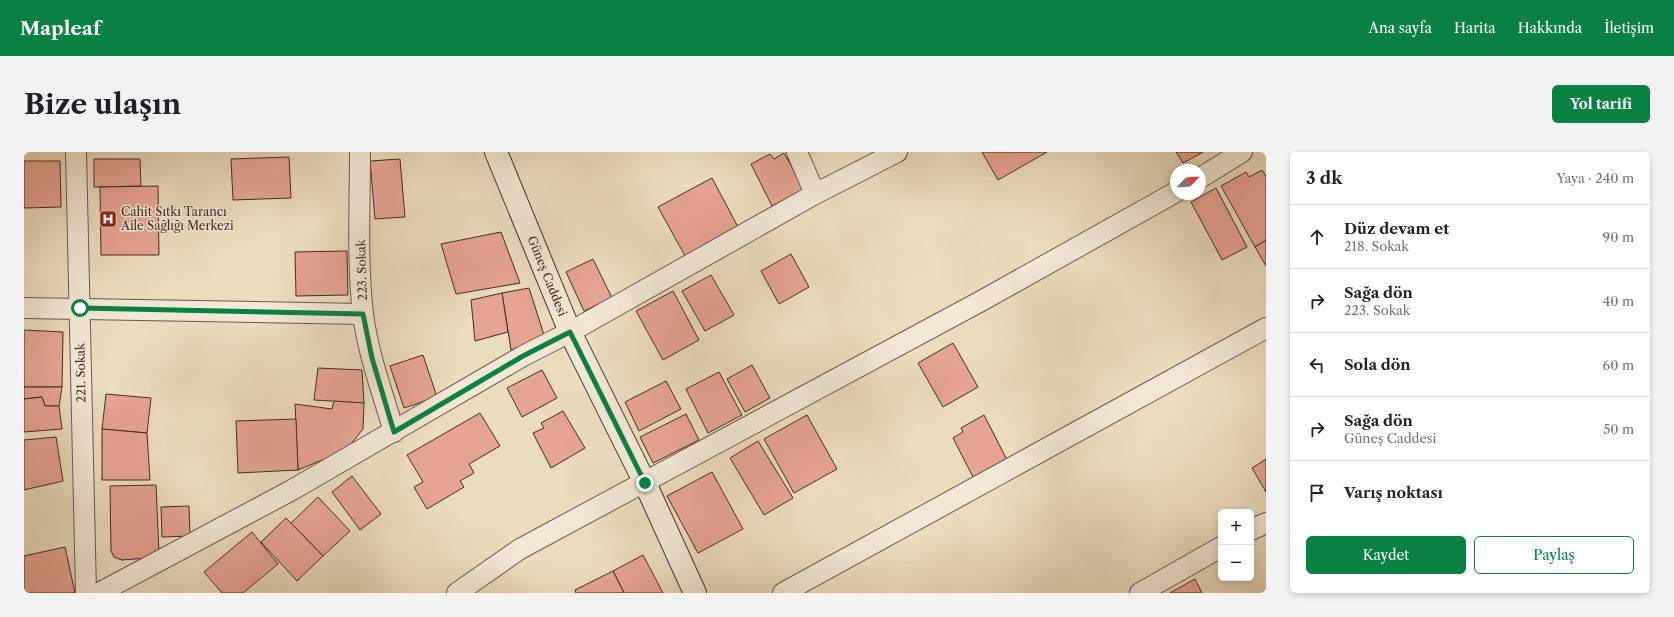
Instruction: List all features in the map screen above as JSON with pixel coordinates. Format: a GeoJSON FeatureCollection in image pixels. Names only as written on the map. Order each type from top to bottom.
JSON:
{"type":"FeatureCollection","features":[{"type":"Feature","properties":{"kind":"street","name":"221. Sokak"},"geometry":{"type":"LineString","coordinates":[[76,152],[86,593]]}},
{"type":"Feature","properties":{"kind":"street","name":"223. Sokak"},"geometry":{"type":"LineString","coordinates":[[360,152],[360,247],[363,314],[372,358],[394,432]]}},
{"type":"Feature","properties":{"kind":"street","name":"Güneş Caddesi"},"geometry":{"type":"LineString","coordinates":[[496,152],[570,332],[645,483],[695,593]]}},
{"type":"Feature","properties":{"kind":"street"},"geometry":{"type":"LineString","coordinates":[[797,152],[815,194]]}},
{"type":"Feature","properties":{"kind":"street"},"geometry":{"type":"LineString","coordinates":[[99,593],[292,490],[523,356],[570,332],[815,194],[897,152]]}},
{"type":"Feature","properties":{"kind":"street"},"geometry":{"type":"LineString","coordinates":[[1206,174],[1242,152]]}},
{"type":"Feature","properties":{"kind":"street"},"geometry":{"type":"LineString","coordinates":[[457,593],[520,549],[976,304],[1170,195]]}},
{"type":"Feature","properties":{"kind":"street"},"geometry":{"type":"LineString","coordinates":[[24,308],[363,314]]}},
{"type":"Feature","properties":{"kind":"street"},"geometry":{"type":"LineString","coordinates":[[783,593],[1266,328]]}},
{"type":"Feature","properties":{"kind":"street"},"geometry":{"type":"LineString","coordinates":[[1254,529],[1266,523]]}},
{"type":"Feature","properties":{"kind":"street"},"geometry":{"type":"LineString","coordinates":[[1140,593],[1218,549]]}},
{"type":"Feature","properties":{"kind":"building"},"geometry":{"type":"Polygon","coordinates":[[[982,152],[1047,152],[998,180],[982,152]]]}},
{"type":"Feature","properties":{"kind":"building"},"geometry":{"type":"Polygon","coordinates":[[[1176,152],[1203,152],[1183,163],[1176,152]]]}},
{"type":"Feature","properties":{"kind":"building"},"geometry":{"type":"Polygon","coordinates":[[[784,153],[804,189],[772,206],[751,164],[770,154],[774,159],[784,153]]]}},
{"type":"Feature","properties":{"kind":"building"},"geometry":{"type":"Polygon","coordinates":[[[289,157],[291,198],[233,200],[231,159],[289,157]]]}},
{"type":"Feature","properties":{"kind":"building"},"geometry":{"type":"Polygon","coordinates":[[[94,159],[140,159],[141,186],[94,187],[94,159]]]}},
{"type":"Feature","properties":{"kind":"building"},"geometry":{"type":"Polygon","coordinates":[[[400,159],[405,217],[375,219],[370,161],[400,159]]]}},
{"type":"Feature","properties":{"kind":"building"},"geometry":{"type":"Polygon","coordinates":[[[24,161],[60,161],[61,207],[24,208],[24,161]]]}},
{"type":"Feature","properties":{"kind":"building"},"geometry":{"type":"Polygon","coordinates":[[[1262,170],[1266,176],[1266,240],[1255,247],[1221,186],[1246,172],[1249,177],[1262,170]]]}},
{"type":"Feature","properties":{"kind":"building"},"geometry":{"type":"Polygon","coordinates":[[[712,178],[738,227],[685,256],[658,207],[712,178]]]}},
{"type":"Feature","properties":{"kind":"building"},"geometry":{"type":"Polygon","coordinates":[[[158,186],[159,255],[101,255],[100,187],[158,186]]]}},
{"type":"Feature","properties":{"kind":"building"},"geometry":{"type":"Polygon","coordinates":[[[1216,188],[1247,247],[1222,260],[1191,202],[1195,200],[1206,200],[1206,194],[1216,188]]]}},
{"type":"Feature","properties":{"kind":"building"},"geometry":{"type":"Polygon","coordinates":[[[501,232],[520,283],[456,294],[441,244],[501,232]]]}},
{"type":"Feature","properties":{"kind":"building"},"geometry":{"type":"Polygon","coordinates":[[[1266,240],[1266,266],[1255,247],[1266,240]]]}},
{"type":"Feature","properties":{"kind":"building"},"geometry":{"type":"Polygon","coordinates":[[[347,251],[348,295],[296,296],[295,252],[347,251]]]}},
{"type":"Feature","properties":{"kind":"building"},"geometry":{"type":"Polygon","coordinates":[[[791,254],[809,287],[779,304],[761,271],[791,254]]]}},
{"type":"Feature","properties":{"kind":"building"},"geometry":{"type":"Polygon","coordinates":[[[593,259],[612,298],[584,311],[566,272],[593,259]]]}},
{"type":"Feature","properties":{"kind":"building"},"geometry":{"type":"Polygon","coordinates":[[[711,275],[734,315],[705,331],[682,291],[711,275]]]}},
{"type":"Feature","properties":{"kind":"building"},"geometry":{"type":"Polygon","coordinates":[[[529,288],[545,338],[511,350],[502,293],[529,288]]]}},
{"type":"Feature","properties":{"kind":"building"},"geometry":{"type":"Polygon","coordinates":[[[673,291],[699,340],[663,360],[636,311],[673,291]]]}},
{"type":"Feature","properties":{"kind":"building"},"geometry":{"type":"Polygon","coordinates":[[[502,293],[508,332],[475,341],[471,300],[502,293]]]}},
{"type":"Feature","properties":{"kind":"building"},"geometry":{"type":"Polygon","coordinates":[[[24,330],[63,332],[62,387],[24,387],[24,330]]]}},
{"type":"Feature","properties":{"kind":"building"},"geometry":{"type":"Polygon","coordinates":[[[953,343],[978,387],[943,407],[918,363],[953,343]]]}},
{"type":"Feature","properties":{"kind":"building"},"geometry":{"type":"Polygon","coordinates":[[[423,355],[437,397],[404,408],[390,366],[423,355]]]}},
{"type":"Feature","properties":{"kind":"building"},"geometry":{"type":"Polygon","coordinates":[[[752,365],[770,398],[745,412],[727,379],[752,365]]]}},
{"type":"Feature","properties":{"kind":"building"},"geometry":{"type":"Polygon","coordinates":[[[318,368],[362,370],[364,403],[314,400],[318,368]]]}},
{"type":"Feature","properties":{"kind":"building"},"geometry":{"type":"Polygon","coordinates":[[[542,370],[557,398],[522,417],[507,388],[542,370]]]}},
{"type":"Feature","properties":{"kind":"building"},"geometry":{"type":"Polygon","coordinates":[[[719,372],[742,415],[708,433],[686,389],[719,372]]]}},
{"type":"Feature","properties":{"kind":"building"},"geometry":{"type":"Polygon","coordinates":[[[666,381],[681,409],[639,431],[625,402],[666,381]]]}},
{"type":"Feature","properties":{"kind":"building"},"geometry":{"type":"Polygon","coordinates":[[[24,387],[62,387],[59,406],[45,406],[42,397],[24,399],[24,387]]]}},
{"type":"Feature","properties":{"kind":"building"},"geometry":{"type":"Polygon","coordinates":[[[106,394],[151,398],[147,433],[102,429],[106,394]]]}},
{"type":"Feature","properties":{"kind":"building"},"geometry":{"type":"Polygon","coordinates":[[[42,397],[45,406],[59,406],[62,429],[24,432],[24,399],[42,397]]]}},
{"type":"Feature","properties":{"kind":"building"},"geometry":{"type":"Polygon","coordinates":[[[334,401],[364,403],[363,429],[351,444],[339,453],[298,470],[295,404],[332,409],[334,401]]]}},
{"type":"Feature","properties":{"kind":"building"},"geometry":{"type":"Polygon","coordinates":[[[563,411],[585,448],[551,468],[533,433],[544,428],[541,423],[563,411]]]}},
{"type":"Feature","properties":{"kind":"building"},"geometry":{"type":"Polygon","coordinates":[[[480,413],[500,446],[469,464],[474,473],[460,481],[464,487],[427,509],[414,487],[423,482],[407,455],[480,413]]]}},
{"type":"Feature","properties":{"kind":"building"},"geometry":{"type":"Polygon","coordinates":[[[686,414],[699,440],[653,463],[640,437],[686,414]]]}},
{"type":"Feature","properties":{"kind":"building"},"geometry":{"type":"Polygon","coordinates":[[[807,415],[837,469],[794,493],[764,439],[807,415]]]}},
{"type":"Feature","properties":{"kind":"building"},"geometry":{"type":"Polygon","coordinates":[[[984,415],[1007,460],[973,477],[953,438],[963,432],[961,428],[984,415]]]}},
{"type":"Feature","properties":{"kind":"building"},"geometry":{"type":"Polygon","coordinates":[[[296,419],[298,470],[238,473],[236,421],[296,419]]]}},
{"type":"Feature","properties":{"kind":"building"},"geometry":{"type":"Polygon","coordinates":[[[102,429],[147,433],[150,480],[102,480],[102,429]]]}},
{"type":"Feature","properties":{"kind":"building"},"geometry":{"type":"Polygon","coordinates":[[[56,437],[63,481],[24,490],[24,440],[56,437]]]}},
{"type":"Feature","properties":{"kind":"building"},"geometry":{"type":"Polygon","coordinates":[[[758,441],[793,498],[764,515],[730,458],[758,441]]]}},
{"type":"Feature","properties":{"kind":"building"},"geometry":{"type":"Polygon","coordinates":[[[1266,459],[1266,492],[1252,468],[1266,459]]]}},
{"type":"Feature","properties":{"kind":"building"},"geometry":{"type":"Polygon","coordinates":[[[712,472],[743,529],[698,553],[667,496],[712,472]]]}},
{"type":"Feature","properties":{"kind":"building"},"geometry":{"type":"Polygon","coordinates":[[[352,476],[381,514],[360,530],[332,492],[352,476]]]}},
{"type":"Feature","properties":{"kind":"building"},"geometry":{"type":"Polygon","coordinates":[[[156,485],[159,554],[148,558],[122,560],[114,557],[111,551],[110,486],[156,485]]]}},
{"type":"Feature","properties":{"kind":"building"},"geometry":{"type":"Polygon","coordinates":[[[318,497],[350,531],[323,556],[291,523],[318,497]]]}},
{"type":"Feature","properties":{"kind":"building"},"geometry":{"type":"Polygon","coordinates":[[[189,506],[190,536],[162,537],[161,507],[189,506]]]}},
{"type":"Feature","properties":{"kind":"building"},"geometry":{"type":"Polygon","coordinates":[[[286,518],[323,556],[297,581],[261,542],[286,518]]]}},
{"type":"Feature","properties":{"kind":"building"},"geometry":{"type":"Polygon","coordinates":[[[252,532],[278,564],[243,593],[222,593],[204,572],[252,532]]]}},
{"type":"Feature","properties":{"kind":"building"},"geometry":{"type":"Polygon","coordinates":[[[65,547],[75,593],[24,593],[24,556],[65,547]]]}},
{"type":"Feature","properties":{"kind":"building"},"geometry":{"type":"Polygon","coordinates":[[[643,555],[663,593],[624,593],[613,571],[643,555]]]}},
{"type":"Feature","properties":{"kind":"building"},"geometry":{"type":"Polygon","coordinates":[[[613,571],[624,593],[576,593],[575,590],[613,571]]]}},
{"type":"Feature","properties":{"kind":"building"},"geometry":{"type":"Polygon","coordinates":[[[1195,579],[1202,593],[1170,593],[1195,579]]]}},
{"type":"Feature","properties":{"kind":"place","name":"Cahit Sıtkı Tarancı Aile Sağlığı Merkezi"},"geometry":{"type":"Point","coordinates":[108,219]}},
{"type":"Feature","properties":{"kind":"route"},"geometry":{"type":"LineString","coordinates":[[80,308],[363,314],[372,358],[394,432],[523,356],[570,332],[645,483]]}}]}
